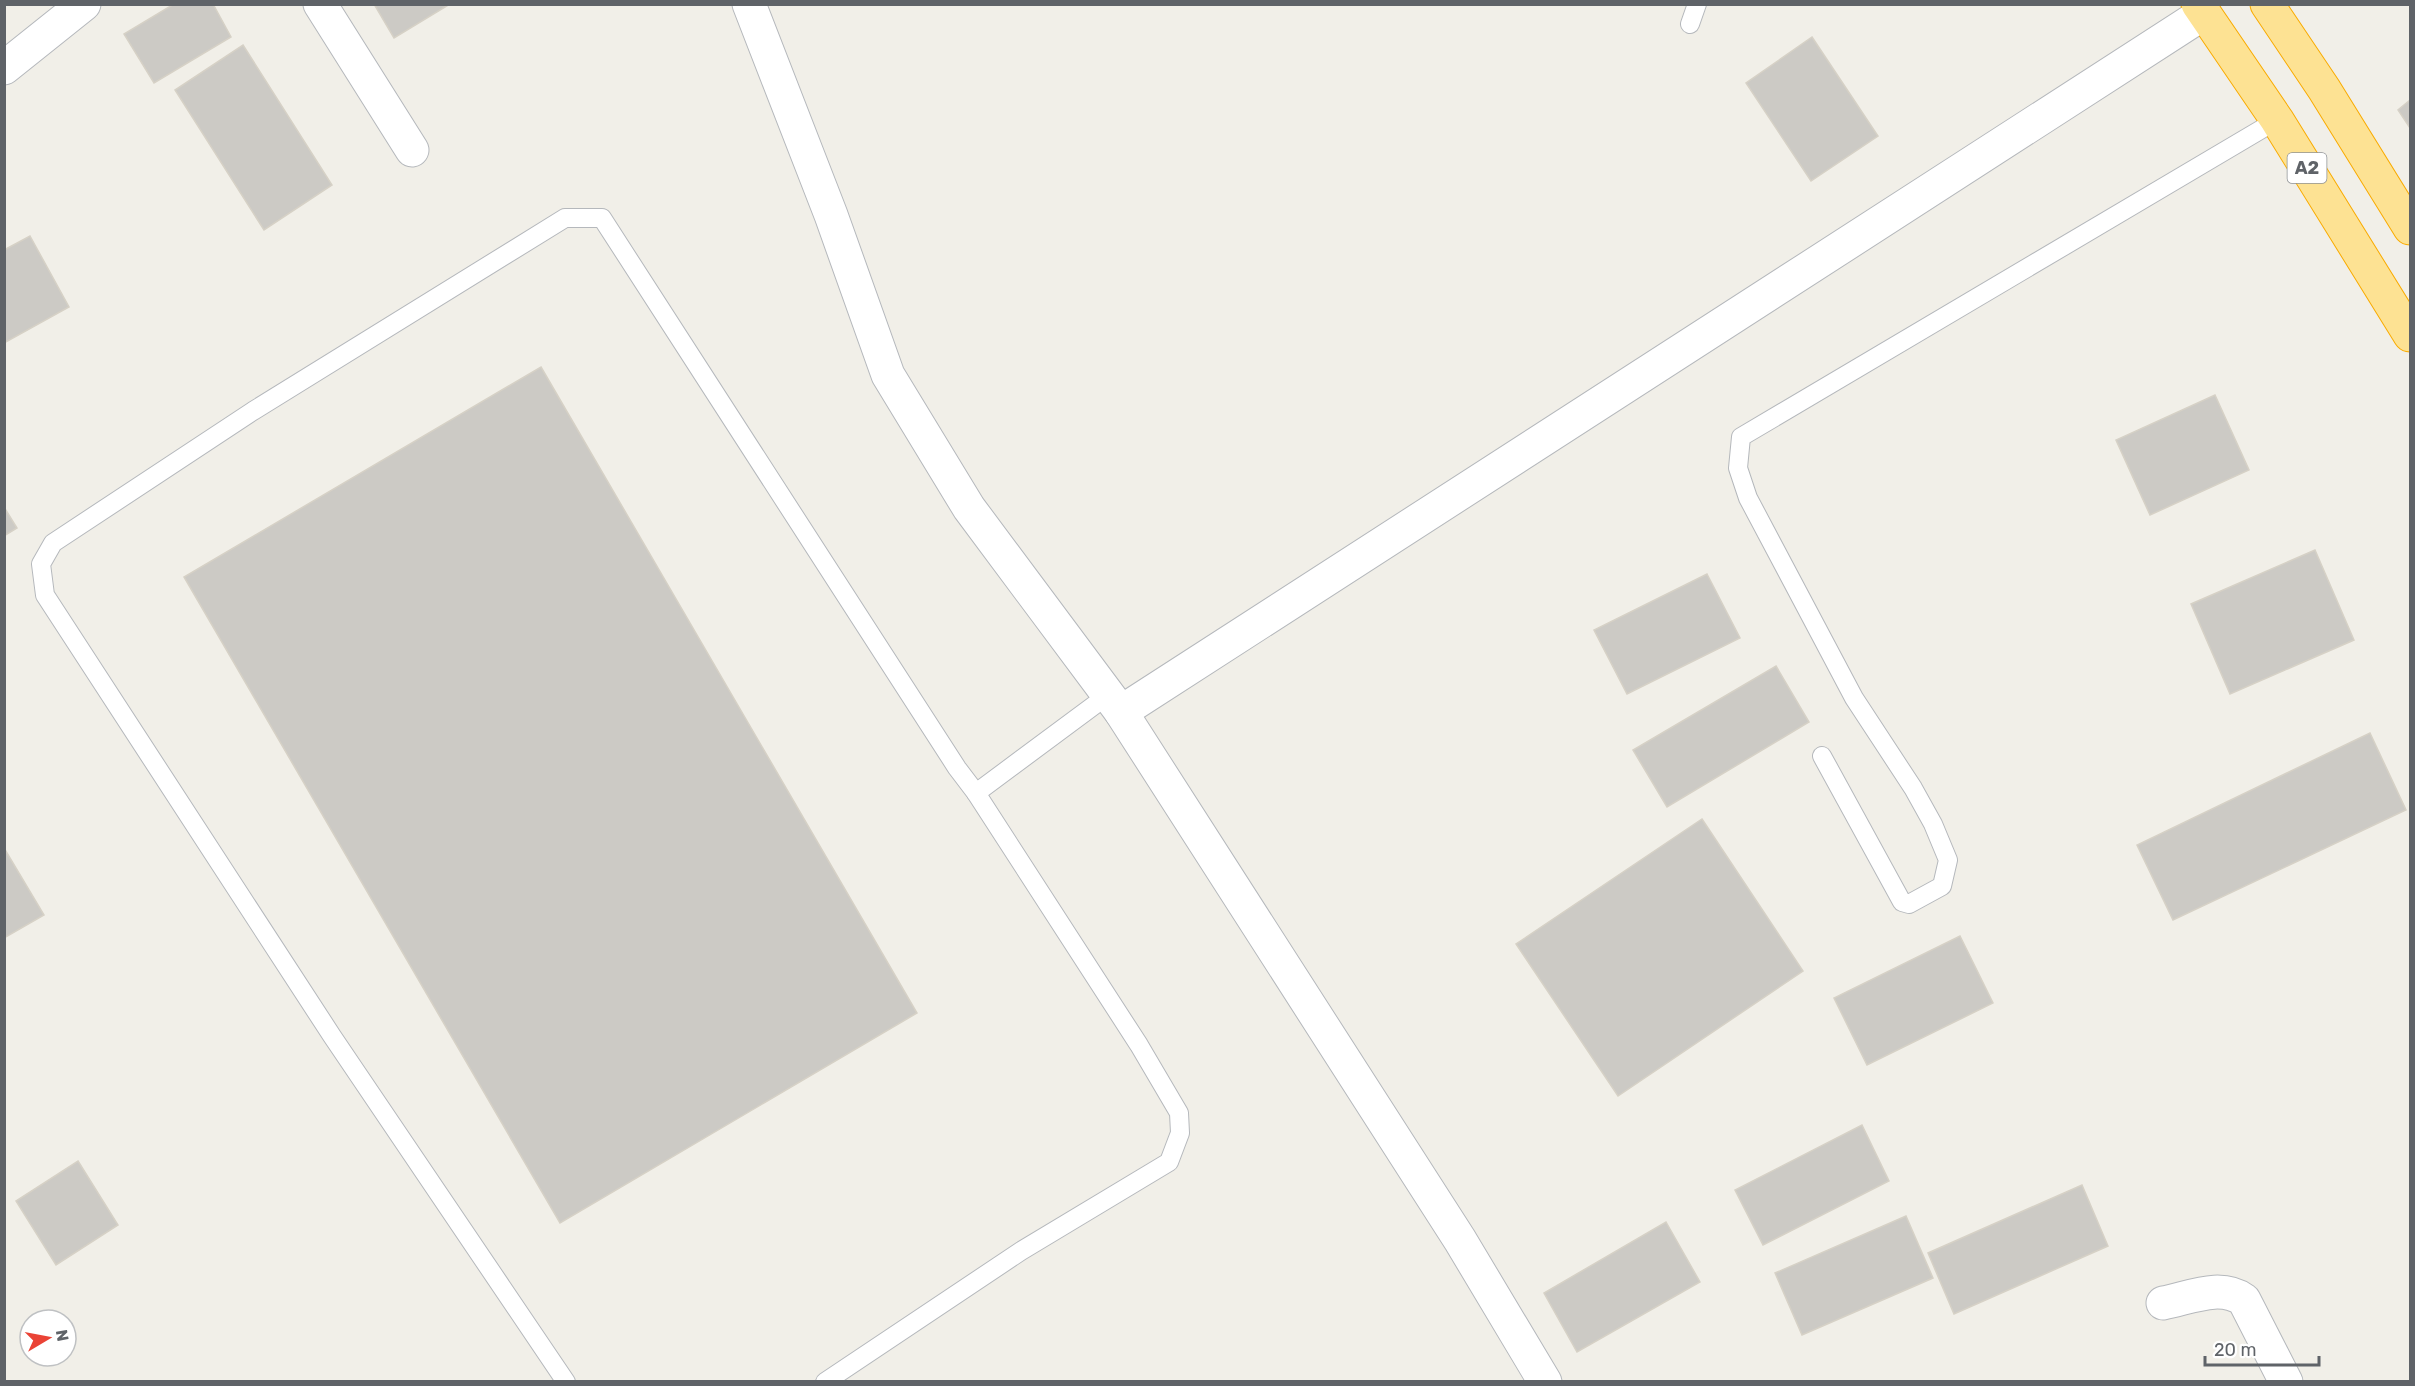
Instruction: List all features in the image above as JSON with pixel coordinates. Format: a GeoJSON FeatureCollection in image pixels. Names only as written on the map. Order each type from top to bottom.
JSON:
{"type":"FeatureCollection","features":[{"type":"Feature","properties":{"kind":"highway"},"geometry":{"type":"LineString","coordinates":[[2267,4],[2324,89],[2410,228]]}},
{"type":"Feature","properties":{"kind":"highway","name":"A2"},"geometry":{"type":"LineString","coordinates":[[2201,9],[2277,120],[2410,335]]}},
{"type":"Feature","properties":{"kind":"street"},"geometry":{"type":"LineString","coordinates":[[4,68],[84,4]]}},
{"type":"Feature","properties":{"kind":"street"},"geometry":{"type":"LineString","coordinates":[[320,4],[412,150]]}},
{"type":"Feature","properties":{"kind":"street"},"geometry":{"type":"LineString","coordinates":[[749,4],[831,215],[888,375],[969,508],[1114,703],[1460,1240],[1545,1382]]}},
{"type":"Feature","properties":{"kind":"street"},"geometry":{"type":"LineString","coordinates":[[1114,703],[2201,9]]}},
{"type":"Feature","properties":{"kind":"street"},"geometry":{"type":"LineString","coordinates":[[2163,1303],[2222,1290],[2235,1293],[2244,1300],[2286,1382]]}},
{"type":"Feature","properties":{"kind":"lane"},"geometry":{"type":"LineString","coordinates":[[1690,24],[1697,4]]}},
{"type":"Feature","properties":{"kind":"lane"},"geometry":{"type":"LineString","coordinates":[[1822,756],[1902,902],[1909,904],[1942,886],[1948,860],[1933,824],[1913,788],[1854,698],[1748,498],[1738,468],[1741,437],[2277,120]]}},
{"type":"Feature","properties":{"kind":"lane"},"geometry":{"type":"LineString","coordinates":[[566,1382],[332,1036],[45,596],[41,564],[53,543],[253,411],[565,218],[602,218],[1139,1045],[1179,1113],[1180,1133],[1169,1162],[1021,1251],[825,1382]]}},
{"type":"Feature","properties":{"kind":"lane"},"geometry":{"type":"LineString","coordinates":[[976,793],[1114,703]]}},
{"type":"Feature","properties":{"kind":"building"},"geometry":{"type":"Polygon","coordinates":[[[174,4],[213,4],[231,37],[154,83],[124,34],[174,4]]]}},
{"type":"Feature","properties":{"kind":"building"},"geometry":{"type":"Polygon","coordinates":[[[374,4],[450,4],[394,38],[374,4]]]}},
{"type":"Feature","properties":{"kind":"building"},"geometry":{"type":"Polygon","coordinates":[[[1812,37],[1878,136],[1811,181],[1746,83],[1812,37]]]}},
{"type":"Feature","properties":{"kind":"building"},"geometry":{"type":"Polygon","coordinates":[[[243,45],[332,185],[264,230],[175,90],[243,45]]]}},
{"type":"Feature","properties":{"kind":"building"},"geometry":{"type":"Polygon","coordinates":[[[2410,100],[2410,128],[2398,110],[2410,100]]]}},
{"type":"Feature","properties":{"kind":"building"},"geometry":{"type":"Polygon","coordinates":[[[30,236],[69,307],[4,343],[4,250],[30,236]]]}},
{"type":"Feature","properties":{"kind":"building"},"geometry":{"type":"Polygon","coordinates":[[[541,367],[917,1013],[560,1223],[184,577],[541,367]]]}},
{"type":"Feature","properties":{"kind":"building"},"geometry":{"type":"Polygon","coordinates":[[[2215,395],[2249,470],[2150,515],[2116,440],[2215,395]]]}},
{"type":"Feature","properties":{"kind":"building"},"geometry":{"type":"Polygon","coordinates":[[[4,507],[17,528],[4,536],[4,507]]]}},
{"type":"Feature","properties":{"kind":"building"},"geometry":{"type":"Polygon","coordinates":[[[2315,550],[2354,640],[2230,694],[2191,604],[2315,550]]]}},
{"type":"Feature","properties":{"kind":"building"},"geometry":{"type":"Polygon","coordinates":[[[1707,574],[1740,638],[1627,694],[1594,630],[1707,574]]]}},
{"type":"Feature","properties":{"kind":"building"},"geometry":{"type":"Polygon","coordinates":[[[1776,666],[1809,722],[1667,807],[1633,750],[1776,666]]]}},
{"type":"Feature","properties":{"kind":"building"},"geometry":{"type":"Polygon","coordinates":[[[2370,733],[2406,810],[2173,920],[2137,845],[2370,733]]]}},
{"type":"Feature","properties":{"kind":"building"},"geometry":{"type":"Polygon","coordinates":[[[1702,819],[1803,971],[1618,1096],[1516,944],[1702,819]]]}},
{"type":"Feature","properties":{"kind":"building"},"geometry":{"type":"Polygon","coordinates":[[[4,848],[44,915],[4,938],[4,848]]]}},
{"type":"Feature","properties":{"kind":"building"},"geometry":{"type":"Polygon","coordinates":[[[1960,936],[1993,1003],[1867,1065],[1834,998],[1960,936]]]}},
{"type":"Feature","properties":{"kind":"building"},"geometry":{"type":"Polygon","coordinates":[[[1862,1125],[1889,1181],[1763,1245],[1735,1190],[1862,1125]]]}},
{"type":"Feature","properties":{"kind":"building"},"geometry":{"type":"Polygon","coordinates":[[[78,1161],[118,1225],[56,1265],[16,1201],[78,1161]]]}},
{"type":"Feature","properties":{"kind":"building"},"geometry":{"type":"Polygon","coordinates":[[[2082,1185],[2108,1246],[1954,1314],[1928,1253],[2082,1185]]]}},
{"type":"Feature","properties":{"kind":"building"},"geometry":{"type":"Polygon","coordinates":[[[1906,1216],[1933,1278],[1802,1335],[1775,1273],[1906,1216]]]}},
{"type":"Feature","properties":{"kind":"building"},"geometry":{"type":"Polygon","coordinates":[[[1666,1222],[1700,1282],[1577,1352],[1544,1293],[1666,1222]]]}}]}
